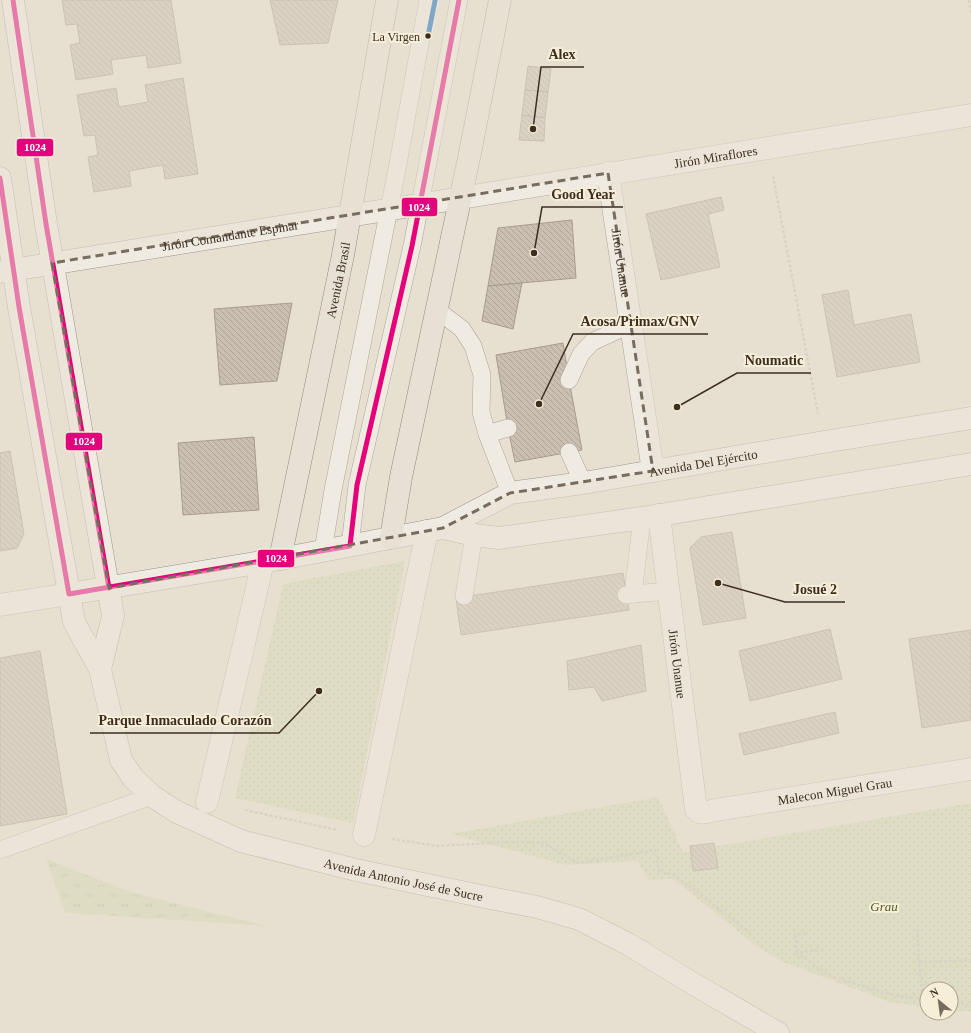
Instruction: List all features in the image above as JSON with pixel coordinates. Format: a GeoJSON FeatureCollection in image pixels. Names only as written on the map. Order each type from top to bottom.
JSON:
{"type":"FeatureCollection","features":[{"type":"Feature","properties":{"kind":"main road","name":"Avenida Antonio José de Sucre"},"geometry":{"type":"LineString","coordinates":[[13,0],[52,263],[114,616],[100,669]]}},
{"type":"Feature","properties":{"kind":"main road","name":"Avenida Brasil"},"geometry":{"type":"LineString","coordinates":[[271,560],[341,263],[387,0]]}},
{"type":"Feature","properties":{"kind":"main road"},"geometry":{"type":"LineString","coordinates":[[390,538],[401,477],[461,198],[500,0]]}},
{"type":"Feature","properties":{"kind":"main road","name":"Jirón Miraflores"},"geometry":{"type":"LineString","coordinates":[[461,198],[971,115]]}},
{"type":"Feature","properties":{"kind":"main road","name":"Jirón Unanue"},"geometry":{"type":"LineString","coordinates":[[608,174],[653,471]]}},
{"type":"Feature","properties":{"kind":"main road","name":"Avenida Antonio José de Sucre"},"geometry":{"type":"LineString","coordinates":[[0,178],[7,270],[74,622],[100,669],[122,760],[133,778],[152,796],[177,812],[241,841],[356,870],[485,897],[538,906],[579,919],[628,944],[778,1033]]}},
{"type":"Feature","properties":{"kind":"main road","name":"Jirón Comandante Espinar"},"geometry":{"type":"LineString","coordinates":[[7,270],[390,208],[461,198]]}},
{"type":"Feature","properties":{"kind":"main road","name":"Avenida Del Ejército"},"geometry":{"type":"LineString","coordinates":[[0,605],[109,588],[435,530],[510,494],[971,418]]}},
{"type":"Feature","properties":{"kind":"main road","name":"Avenida Del Ejército"},"geometry":{"type":"LineString","coordinates":[[435,530],[499,538],[650,517],[971,464]]}},
{"type":"Feature","properties":{"kind":"main road","name":"Jirón Unanue"},"geometry":{"type":"LineString","coordinates":[[650,517],[668,591],[696,809],[698,812]]}},
{"type":"Feature","properties":{"kind":"main road"},"geometry":{"type":"LineString","coordinates":[[364,835],[435,530]]}},
{"type":"Feature","properties":{"kind":"main road"},"geometry":{"type":"LineString","coordinates":[[207,802],[271,560]]}},
{"type":"Feature","properties":{"kind":"main road","name":"Malecon Miguel Grau"},"geometry":{"type":"LineString","coordinates":[[698,812],[702,813],[971,769]]}},
{"type":"Feature","properties":{"kind":"lane"},"geometry":{"type":"LineString","coordinates":[[322,551],[390,208],[428,0]]}},
{"type":"Feature","properties":{"kind":"lane"},"geometry":{"type":"LineString","coordinates":[[350,546],[358,485],[412,246],[459,0]]}},
{"type":"Feature","properties":{"kind":"lane"},"geometry":{"type":"LineString","coordinates":[[437,310],[462,329],[473,346],[482,375],[481,412],[510,494]]}},
{"type":"Feature","properties":{"kind":"lane"},"geometry":{"type":"LineString","coordinates":[[569,380],[581,354],[592,342],[631,324]]}},
{"type":"Feature","properties":{"kind":"lane"},"geometry":{"type":"LineString","coordinates":[[488,434],[508,428]]}},
{"type":"Feature","properties":{"kind":"lane"},"geometry":{"type":"LineString","coordinates":[[570,452],[583,483]]}},
{"type":"Feature","properties":{"kind":"lane"},"geometry":{"type":"LineString","coordinates":[[650,517],[630,594],[668,591]]}},
{"type":"Feature","properties":{"kind":"lane"},"geometry":{"type":"LineString","coordinates":[[464,596],[474,535]]}},
{"type":"Feature","properties":{"kind":"lane"},"geometry":{"type":"LineString","coordinates":[[0,850],[152,796]]}},
{"type":"Feature","properties":{"kind":"path"},"geometry":{"type":"LineString","coordinates":[[969,0],[971,13]]}},
{"type":"Feature","properties":{"kind":"path"},"geometry":{"type":"LineString","coordinates":[[768,148],[824,442]]}},
{"type":"Feature","properties":{"kind":"path"},"geometry":{"type":"LineString","coordinates":[[207,802],[364,835],[438,846],[510,842],[543,843],[578,863],[655,850],[659,871],[676,876],[749,932]]}},
{"type":"Feature","properties":{"kind":"path"},"geometry":{"type":"LineString","coordinates":[[917,929],[921,981]]}},
{"type":"Feature","properties":{"kind":"path"},"geometry":{"type":"LineString","coordinates":[[808,932],[795,936],[797,953],[828,976],[897,996],[919,998]]}},
{"type":"Feature","properties":{"kind":"path"},"geometry":{"type":"LineString","coordinates":[[797,953],[818,950]]}},
{"type":"Feature","properties":{"kind":"path"},"geometry":{"type":"LineString","coordinates":[[919,962],[971,960]]}},
{"type":"Feature","properties":{"kind":"path"},"geometry":{"type":"LineString","coordinates":[[959,1003],[971,1005]]}},
{"type":"Feature","properties":{"kind":"highlighted area"},"geometry":{"type":"Polygon","coordinates":[[[608,173],[653,471],[510,493],[443,528],[109,588],[52,263],[608,173]]]}},
{"type":"Feature","properties":{"kind":"green space"},"geometry":{"type":"Polygon","coordinates":[[[405,561],[353,823],[235,798],[283,584],[405,561]]]}},
{"type":"Feature","properties":{"kind":"green space","name":"Grau"},"geometry":{"type":"Polygon","coordinates":[[[658,797],[683,852],[971,803],[971,1012],[959,1011],[959,981],[919,981],[919,1006],[892,1003],[783,962],[759,948],[673,879],[648,880],[638,861],[566,865],[451,834],[658,797]]]}},
{"type":"Feature","properties":{"kind":"green space"},"geometry":{"type":"Polygon","coordinates":[[[46,859],[134,893],[267,926],[65,913],[46,859]]]}},
{"type":"Feature","properties":{"kind":"building"},"geometry":{"type":"Polygon","coordinates":[[[62,0],[171,0],[181,63],[148,68],[146,55],[111,60],[113,74],[76,80],[70,45],[80,43],[77,24],[66,25],[62,0]]]}},
{"type":"Feature","properties":{"kind":"building"},"geometry":{"type":"Polygon","coordinates":[[[270,0],[338,0],[328,43],[280,45],[270,0]]]}},
{"type":"Feature","properties":{"kind":"building"},"geometry":{"type":"Polygon","coordinates":[[[528,66],[551,69],[548,92],[525,90],[528,66]]]}},
{"type":"Feature","properties":{"kind":"building"},"geometry":{"type":"Polygon","coordinates":[[[183,78],[198,174],[165,179],[163,165],[129,171],[131,186],[94,192],[88,157],[98,155],[95,135],[84,136],[77,95],[116,88],[119,107],[148,102],[145,85],[183,78]]]}},
{"type":"Feature","properties":{"kind":"building"},"geometry":{"type":"Polygon","coordinates":[[[525,90],[548,92],[545,118],[522,115],[525,90]]]}},
{"type":"Feature","properties":{"kind":"building"},"geometry":{"type":"Polygon","coordinates":[[[522,115],[545,118],[544,141],[519,140],[522,115]]]}},
{"type":"Feature","properties":{"kind":"building"},"geometry":{"type":"Polygon","coordinates":[[[721,197],[724,210],[708,214],[720,267],[661,280],[646,214],[721,197]]]}},
{"type":"Feature","properties":{"kind":"building"},"geometry":{"type":"Polygon","coordinates":[[[572,220],[576,278],[488,286],[498,228],[572,220]]]}},
{"type":"Feature","properties":{"kind":"building"},"geometry":{"type":"Polygon","coordinates":[[[522,283],[513,329],[482,321],[488,286],[522,283]]]}},
{"type":"Feature","properties":{"kind":"building"},"geometry":{"type":"Polygon","coordinates":[[[848,290],[854,325],[911,314],[920,362],[837,377],[822,295],[848,290]]]}},
{"type":"Feature","properties":{"kind":"building"},"geometry":{"type":"Polygon","coordinates":[[[292,303],[277,381],[220,385],[214,309],[292,303]]]}},
{"type":"Feature","properties":{"kind":"building"},"geometry":{"type":"Polygon","coordinates":[[[563,343],[582,450],[515,462],[496,355],[563,343]]]}},
{"type":"Feature","properties":{"kind":"building"},"geometry":{"type":"Polygon","coordinates":[[[254,437],[259,510],[183,515],[178,443],[254,437]]]}},
{"type":"Feature","properties":{"kind":"building"},"geometry":{"type":"Polygon","coordinates":[[[10,451],[24,534],[17,548],[0,551],[0,453],[10,451]]]}},
{"type":"Feature","properties":{"kind":"building"},"geometry":{"type":"Polygon","coordinates":[[[732,532],[746,618],[703,625],[690,548],[701,537],[732,532]]]}},
{"type":"Feature","properties":{"kind":"building"},"geometry":{"type":"Polygon","coordinates":[[[623,573],[629,610],[461,635],[456,598],[623,573]]]}},
{"type":"Feature","properties":{"kind":"building"},"geometry":{"type":"Polygon","coordinates":[[[830,629],[842,679],[750,701],[739,651],[830,629]]]}},
{"type":"Feature","properties":{"kind":"building"},"geometry":{"type":"Polygon","coordinates":[[[971,630],[971,720],[922,728],[909,639],[971,630]]]}},
{"type":"Feature","properties":{"kind":"building"},"geometry":{"type":"Polygon","coordinates":[[[641,645],[646,691],[602,701],[594,687],[569,690],[567,661],[641,645]]]}},
{"type":"Feature","properties":{"kind":"building"},"geometry":{"type":"Polygon","coordinates":[[[40,651],[67,814],[0,826],[0,658],[40,651]]]}},
{"type":"Feature","properties":{"kind":"building"},"geometry":{"type":"Polygon","coordinates":[[[835,712],[839,733],[744,755],[739,734],[835,712]]]}},
{"type":"Feature","properties":{"kind":"building"},"geometry":{"type":"Polygon","coordinates":[[[714,843],[718,868],[693,871],[690,846],[714,843]]]}},
{"type":"Feature","properties":{"kind":"transit line","name":"1024"},"geometry":{"type":"LineString","coordinates":[[13,0],[46,224],[109,588]]}},
{"type":"Feature","properties":{"kind":"transit line","name":"1024"},"geometry":{"type":"LineString","coordinates":[[0,178],[19,307],[69,594],[350,546],[357,485],[412,246],[459,0]]}},
{"type":"Feature","properties":{"kind":"transit line"},"geometry":{"type":"LineString","coordinates":[[428,36],[435,1]]}},
{"type":"Feature","properties":{"kind":"place","name":"La Virgen"},"geometry":{"type":"Point","coordinates":[428,36]}},
{"type":"Feature","properties":{"kind":"place","name":"Alex"},"geometry":{"type":"Point","coordinates":[533,129]}},
{"type":"Feature","properties":{"kind":"place","name":"Good Year"},"geometry":{"type":"Point","coordinates":[534,253]}},
{"type":"Feature","properties":{"kind":"place","name":"Acosa/Primax/GNV"},"geometry":{"type":"Point","coordinates":[539,404]}},
{"type":"Feature","properties":{"kind":"place","name":"Noumatic"},"geometry":{"type":"Point","coordinates":[677,407]}},
{"type":"Feature","properties":{"kind":"place","name":"Josué 2"},"geometry":{"type":"Point","coordinates":[718,583]}},
{"type":"Feature","properties":{"kind":"place","name":"Parque Inmaculado Corazón"},"geometry":{"type":"Point","coordinates":[319,691]}}]}
